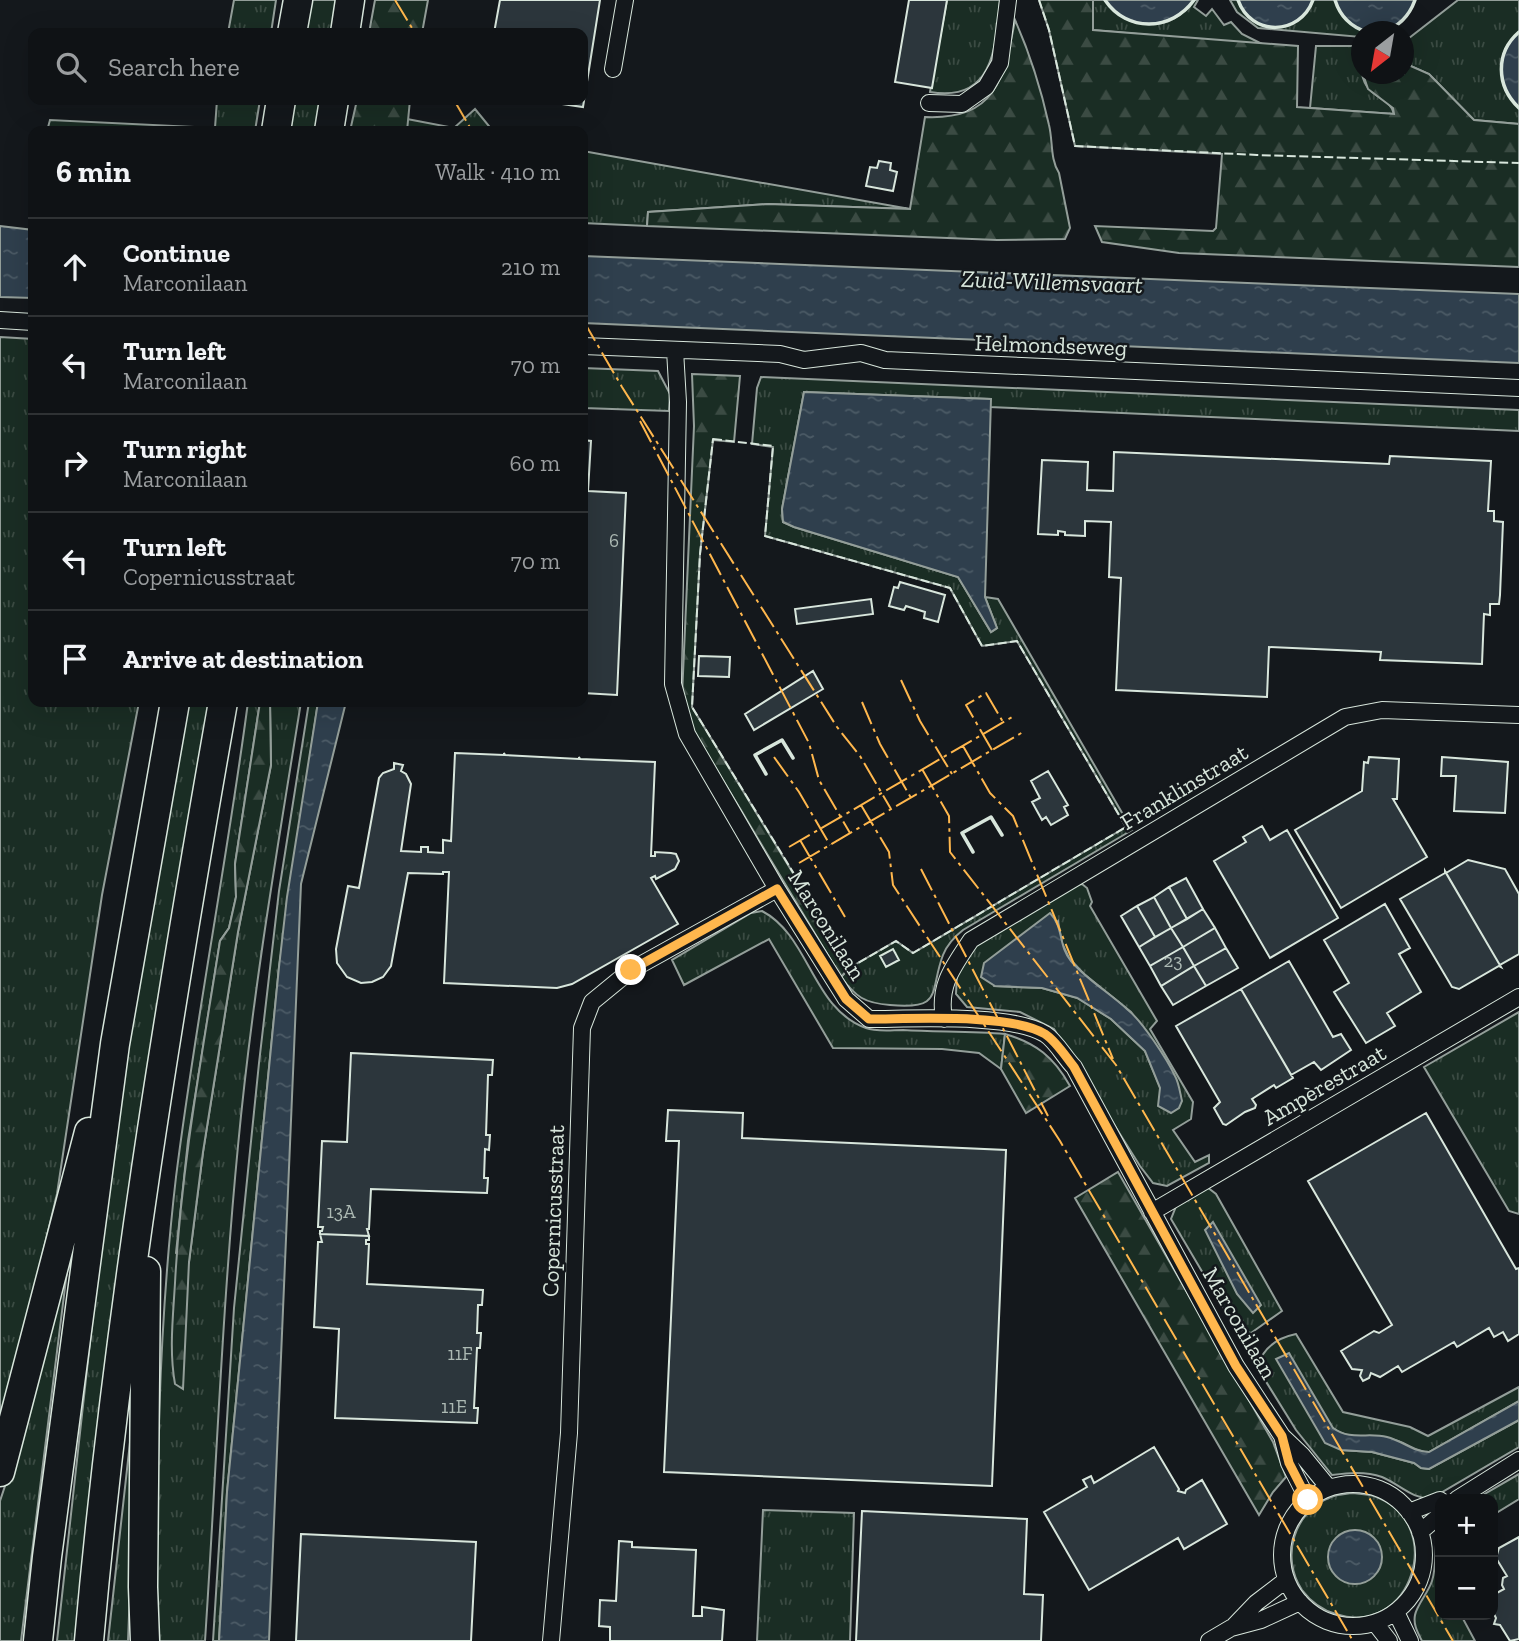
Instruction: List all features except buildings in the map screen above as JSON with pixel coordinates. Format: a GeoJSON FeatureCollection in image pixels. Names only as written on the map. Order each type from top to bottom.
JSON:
{"type":"FeatureCollection","features":[{"type":"Feature","properties":{"kind":"highway"},"geometry":{"type":"LineString","coordinates":[[293,28],[298,0]]}},
{"type":"Feature","properties":{"kind":"highway"},"geometry":{"type":"LineString","coordinates":[[346,28],[350,0]]}},
{"type":"Feature","properties":{"kind":"highway"},"geometry":{"type":"LineString","coordinates":[[277,126],[280,105]]}},
{"type":"Feature","properties":{"kind":"highway"},"geometry":{"type":"LineString","coordinates":[[330,126],[333,105]]}},
{"type":"Feature","properties":{"kind":"highway"},"geometry":{"type":"LineString","coordinates":[[38,1641],[48,1543],[115,1044],[174,707]]}},
{"type":"Feature","properties":{"kind":"highway"},"geometry":{"type":"LineString","coordinates":[[89,1641],[101,1519],[145,1177],[176,974],[222,707]]}},
{"type":"Feature","properties":{"kind":"highway"},"geometry":{"type":"LineString","coordinates":[[0,1472],[13,1430],[72,1192],[115,1044]]}},
{"type":"Feature","properties":{"kind":"highway"},"geometry":{"type":"LineString","coordinates":[[145,1177],[147,1331],[142,1587],[145,1641]]}},
{"type":"Feature","properties":{"kind":"street"},"geometry":{"type":"LineString","coordinates":[[613,69],[625,0]]}},
{"type":"Feature","properties":{"kind":"street"},"geometry":{"type":"LineString","coordinates":[[929,103],[962,104],[986,87],[1000,63],[1008,0]]}},
{"type":"Feature","properties":{"kind":"street"},"geometry":{"type":"LineString","coordinates":[[0,320],[28,322]]}},
{"type":"Feature","properties":{"kind":"street","name":"Helmondseweg"},"geometry":{"type":"LineString","coordinates":[[588,346],[780,354],[804,360],[861,354],[885,360],[1519,388]]}},
{"type":"Feature","properties":{"kind":"street","name":"Marconilaan"},"geometry":{"type":"LineString","coordinates":[[675,350],[678,402],[673,684],[687,734],[777,889],[846,999],[869,1019],[944,1018],[1009,1022],[1046,1035],[1074,1067],[1236,1366],[1282,1436],[1329,1488]]}},
{"type":"Feature","properties":{"kind":"street","name":"Franklinstraat"},"geometry":{"type":"LineString","coordinates":[[944,1018],[941,1000],[950,971],[971,940],[1345,717],[1382,710],[1519,715]]}},
{"type":"Feature","properties":{"kind":"street","name":"Copernicusstraat"},"geometry":{"type":"LineString","coordinates":[[551,1641],[569,1433],[582,1028],[592,1002],[631,970],[777,889]]}},
{"type":"Feature","properties":{"kind":"street","name":"Ampèrestraat"},"geometry":{"type":"LineString","coordinates":[[1152,1212],[1519,997]]}},
{"type":"Feature","properties":{"kind":"street","name":"Marconilaan"},"geometry":{"type":"LineString","coordinates":[[1282,1436],[1289,1463],[1308,1500]]}},
{"type":"Feature","properties":{"kind":"street"},"geometry":{"type":"LineString","coordinates":[[1465,1494],[1519,1460]]}},
{"type":"Feature","properties":{"kind":"street"},"geometry":{"type":"LineString","coordinates":[[1351,1484],[1373,1487],[1393,1496],[1409,1512],[1420,1532],[1424,1550],[1421,1576],[1408,1600],[1395,1612],[1375,1623],[1359,1626],[1334,1623],[1312,1613],[1300,1602],[1286,1580],[1282,1563],[1287,1528],[1308,1500],[1329,1488],[1351,1484]]}},
{"type":"Feature","properties":{"kind":"street"},"geometry":{"type":"LineString","coordinates":[[1409,1512],[1435,1501]]}},
{"type":"Feature","properties":{"kind":"street"},"geometry":{"type":"LineString","coordinates":[[1420,1532],[1435,1519]]}},
{"type":"Feature","properties":{"kind":"street"},"geometry":{"type":"LineString","coordinates":[[1209,1641],[1231,1628],[1256,1603],[1286,1580]]}},
{"type":"Feature","properties":{"kind":"street"},"geometry":{"type":"LineString","coordinates":[[1231,1628],[1261,1620],[1300,1602]]}},
{"type":"Feature","properties":{"kind":"street"},"geometry":{"type":"LineString","coordinates":[[1395,1612],[1410,1641]]}},
{"type":"Feature","properties":{"kind":"street"},"geometry":{"type":"LineString","coordinates":[[1375,1623],[1389,1641]]}},
{"type":"Feature","properties":{"kind":"green space"},"geometry":{"type":"Polygon","coordinates":[[[234,0],[276,0],[272,28],[229,28],[234,0]]]}},
{"type":"Feature","properties":{"kind":"green space"},"geometry":{"type":"Polygon","coordinates":[[[310,0],[337,0],[333,28],[305,28],[310,0]]]}},
{"type":"Feature","properties":{"kind":"green space"},"geometry":{"type":"Polygon","coordinates":[[[375,0],[428,0],[423,28],[370,28],[375,0]]]}},
{"type":"Feature","properties":{"kind":"green space"},"geometry":{"type":"Polygon","coordinates":[[[947,0],[1000,0],[993,52],[979,80],[967,89],[951,93],[930,92],[947,0]]]}},
{"type":"Feature","properties":{"kind":"green space"},"geometry":{"type":"Polygon","coordinates":[[[1039,0],[1093,0],[1093,30],[1298,46],[1297,107],[1394,114],[1393,108],[1368,89],[1366,84],[1414,84],[1414,67],[1429,74],[1474,120],[1519,124],[1519,267],[1179,253],[1102,242],[1095,226],[1213,231],[1216,228],[1222,154],[1075,146],[1049,30],[1039,0]]]}},
{"type":"Feature","properties":{"kind":"green space"},"geometry":{"type":"Polygon","coordinates":[[[1093,0],[1105,0],[1112,8],[1142,23],[1161,24],[1178,16],[1194,0],[1198,0],[1194,7],[1206,16],[1212,9],[1224,25],[1231,22],[1242,34],[1264,45],[1092,30],[1093,0]]]}},
{"type":"Feature","properties":{"kind":"green space"},"geometry":{"type":"Polygon","coordinates":[[[1230,0],[1238,0],[1254,20],[1276,27],[1298,20],[1307,12],[1313,0],[1335,0],[1340,11],[1351,23],[1351,36],[1258,28],[1237,12],[1230,0]]]}},
{"type":"Feature","properties":{"kind":"green space"},"geometry":{"type":"Polygon","coordinates":[[[1458,0],[1519,0],[1519,32],[1505,49],[1501,66],[1506,91],[1519,108],[1519,124],[1474,120],[1429,74],[1414,67],[1414,34],[1458,0]]]}},
{"type":"Feature","properties":{"kind":"green space"},"geometry":{"type":"Polygon","coordinates":[[[1015,20],[1035,72],[1049,125],[1053,156],[1070,228],[1065,239],[997,240],[647,226],[648,212],[768,204],[910,209],[925,117],[949,116],[982,103],[1000,77],[1015,20]]]}},
{"type":"Feature","properties":{"kind":"green space"},"geometry":{"type":"Polygon","coordinates":[[[1316,46],[1351,46],[1351,84],[1365,84],[1390,106],[1394,114],[1310,108],[1316,46]]]}},
{"type":"Feature","properties":{"kind":"green space"},"geometry":{"type":"Polygon","coordinates":[[[217,105],[259,105],[256,126],[215,126],[217,105]]]}},
{"type":"Feature","properties":{"kind":"green space"},"geometry":{"type":"Polygon","coordinates":[[[293,105],[321,105],[318,126],[289,126],[293,105]]]}},
{"type":"Feature","properties":{"kind":"green space"},"geometry":{"type":"Polygon","coordinates":[[[356,105],[410,105],[407,126],[351,126],[356,105]]]}},
{"type":"Feature","properties":{"kind":"green space"},"geometry":{"type":"Polygon","coordinates":[[[475,109],[489,126],[456,126],[475,109]]]}},
{"type":"Feature","properties":{"kind":"green space"},"geometry":{"type":"Polygon","coordinates":[[[407,119],[444,126],[407,126],[407,119]]]}},
{"type":"Feature","properties":{"kind":"green space"},"geometry":{"type":"Polygon","coordinates":[[[50,120],[174,126],[48,126],[50,120]]]}},
{"type":"Feature","properties":{"kind":"green space"},"geometry":{"type":"Polygon","coordinates":[[[588,152],[910,209],[768,204],[648,212],[647,226],[588,223],[588,152]]]}},
{"type":"Feature","properties":{"kind":"green space"},"geometry":{"type":"Polygon","coordinates":[[[0,337],[28,339],[28,707],[138,707],[102,895],[57,1194],[0,1431],[0,337]]]}},
{"type":"Feature","properties":{"kind":"green space"},"geometry":{"type":"Polygon","coordinates":[[[588,368],[658,371],[670,394],[669,411],[588,408],[588,368]]]}},
{"type":"Feature","properties":{"kind":"green space"},"geometry":{"type":"Polygon","coordinates":[[[692,374],[740,376],[734,442],[713,440],[700,554],[692,707],[850,967],[841,977],[697,737],[686,713],[682,696],[694,426],[692,374]]]}},
{"type":"Feature","properties":{"kind":"green space"},"geometry":{"type":"Polygon","coordinates":[[[761,377],[1519,410],[1519,431],[990,407],[990,399],[804,392],[782,509],[783,522],[958,577],[991,632],[997,628],[985,597],[998,599],[1132,830],[963,930],[945,951],[932,996],[927,1001],[907,1006],[890,1005],[861,998],[841,977],[851,967],[896,941],[913,953],[1126,827],[1017,641],[982,646],[950,588],[765,536],[773,447],[752,444],[757,388],[761,377]]]}},
{"type":"Feature","properties":{"kind":"green space"},"geometry":{"type":"Polygon","coordinates":[[[185,707],[212,707],[77,1641],[57,1641],[112,1143],[185,707]]]}},
{"type":"Feature","properties":{"kind":"green space"},"geometry":{"type":"Polygon","coordinates":[[[247,707],[259,707],[235,864],[236,897],[229,928],[220,941],[188,1141],[176,1253],[189,1262],[203,1152],[238,932],[271,765],[270,707],[300,707],[258,979],[238,1146],[223,1332],[205,1641],[157,1641],[159,1409],[170,1235],[184,1117],[247,707]]]}},
{"type":"Feature","properties":{"kind":"green space"},"geometry":{"type":"Polygon","coordinates":[[[259,707],[270,707],[271,765],[238,932],[203,1152],[189,1262],[183,1389],[175,1384],[172,1347],[182,1197],[220,941],[229,928],[236,897],[235,864],[259,707]]]}},
{"type":"Feature","properties":{"kind":"green space"},"geometry":{"type":"Polygon","coordinates":[[[308,707],[317,707],[279,967],[227,1492],[219,1641],[213,1641],[234,1308],[279,891],[308,707]]]}},
{"type":"Feature","properties":{"kind":"green space"},"geometry":{"type":"Polygon","coordinates":[[[1082,884],[1087,888],[1092,902],[1090,906],[1157,1021],[1150,1029],[1193,1102],[1191,1119],[1173,1130],[1195,1162],[1209,1155],[1209,1163],[1167,1186],[1153,1183],[1140,1166],[1054,1029],[1020,1012],[967,1007],[956,994],[957,973],[966,952],[1074,885],[1082,884]],[[1058,921],[995,986],[1042,988],[1078,998],[1111,1019],[1145,1051],[1171,1113],[1164,1058],[1131,1012],[1084,974],[1069,958],[1062,943],[1058,921]]]}},
{"type":"Feature","properties":{"kind":"green space"},"geometry":{"type":"Polygon","coordinates":[[[762,911],[778,922],[791,937],[822,989],[848,1019],[874,1030],[1005,1034],[1001,1069],[979,1053],[942,1049],[833,1048],[769,939],[684,985],[672,960],[751,913],[762,911]]]}},
{"type":"Feature","properties":{"kind":"green space"},"geometry":{"type":"Polygon","coordinates":[[[1519,1012],[1519,1214],[1509,1211],[1424,1067],[1519,1012]]]}},
{"type":"Feature","properties":{"kind":"green space"},"geometry":{"type":"Polygon","coordinates":[[[1005,1034],[1043,1052],[1070,1086],[1026,1113],[1001,1069],[1005,1034]]]}},
{"type":"Feature","properties":{"kind":"green space"},"geometry":{"type":"Polygon","coordinates":[[[1118,1172],[1273,1442],[1286,1477],[1259,1515],[1075,1198],[1118,1172]]]}},
{"type":"Feature","properties":{"kind":"green space"},"geometry":{"type":"Polygon","coordinates":[[[1207,1187],[1216,1194],[1282,1311],[1251,1333],[1236,1329],[1171,1219],[1177,1204],[1207,1187]]]}},
{"type":"Feature","properties":{"kind":"green space"},"geometry":{"type":"Polygon","coordinates":[[[73,1223],[21,1641],[0,1641],[0,1501],[73,1223]]]}},
{"type":"Feature","properties":{"kind":"green space"},"geometry":{"type":"Polygon","coordinates":[[[1296,1334],[1343,1412],[1410,1427],[1428,1436],[1519,1387],[1519,1401],[1429,1452],[1390,1439],[1357,1437],[1333,1428],[1341,1450],[1372,1452],[1429,1469],[1519,1420],[1519,1447],[1432,1498],[1419,1497],[1376,1475],[1332,1475],[1296,1430],[1257,1367],[1263,1354],[1282,1338],[1296,1334]]]}},
{"type":"Feature","properties":{"kind":"green space"},"geometry":{"type":"Polygon","coordinates":[[[139,1361],[128,1641],[108,1641],[139,1361]]]}},
{"type":"Feature","properties":{"kind":"green space"},"geometry":{"type":"Polygon","coordinates":[[[1519,1474],[1519,1499],[1498,1512],[1498,1494],[1485,1494],[1519,1474]]]}},
{"type":"Feature","properties":{"kind":"green space"},"geometry":{"type":"Polygon","coordinates":[[[1352,1493],[1374,1496],[1397,1510],[1410,1529],[1415,1552],[1411,1575],[1401,1595],[1384,1610],[1362,1617],[1336,1614],[1317,1605],[1302,1590],[1292,1564],[1294,1536],[1308,1513],[1331,1497],[1352,1493]]]}},
{"type":"Feature","properties":{"kind":"green space"},"geometry":{"type":"Polygon","coordinates":[[[763,1510],[854,1513],[850,1641],[757,1641],[763,1510]]]}},
{"type":"Feature","properties":{"kind":"green space"},"geometry":{"type":"Polygon","coordinates":[[[1435,1562],[1435,1620],[1464,1620],[1475,1641],[1422,1641],[1415,1626],[1416,1611],[1434,1574],[1435,1562]]]}},
{"type":"Feature","properties":{"kind":"water"},"geometry":{"type":"Polygon","coordinates":[[[1105,0],[1194,0],[1174,18],[1149,24],[1125,18],[1114,11],[1105,0]]]}},
{"type":"Feature","properties":{"kind":"water"},"geometry":{"type":"Polygon","coordinates":[[[1238,0],[1313,0],[1307,12],[1298,20],[1287,26],[1275,27],[1253,21],[1238,0]]]}},
{"type":"Feature","properties":{"kind":"water"},"geometry":{"type":"Polygon","coordinates":[[[1335,0],[1415,0],[1401,21],[1351,21],[1351,24],[1335,0]]]}},
{"type":"Feature","properties":{"kind":"water"},"geometry":{"type":"Polygon","coordinates":[[[1519,32],[1519,108],[1506,90],[1501,70],[1506,50],[1519,32]]]}},
{"type":"Feature","properties":{"kind":"water"},"geometry":{"type":"Polygon","coordinates":[[[0,226],[28,229],[28,298],[0,297],[0,226]]]}},
{"type":"Feature","properties":{"kind":"water","name":"Zuid-Willemsvaart"},"geometry":{"type":"Polygon","coordinates":[[[588,256],[1519,294],[1519,363],[588,323],[588,256]]]}},
{"type":"Feature","properties":{"kind":"water"},"geometry":{"type":"Polygon","coordinates":[[[804,392],[991,399],[985,597],[997,628],[991,632],[958,577],[783,522],[782,509],[804,392]]]}},
{"type":"Feature","properties":{"kind":"water"},"geometry":{"type":"Polygon","coordinates":[[[317,707],[345,707],[301,884],[269,1641],[219,1641],[227,1492],[287,897],[317,707]]]}},
{"type":"Feature","properties":{"kind":"water"},"geometry":{"type":"Polygon","coordinates":[[[1050,913],[1071,961],[1134,1015],[1147,1031],[1178,1082],[1182,1101],[1179,1108],[1171,1113],[1158,1106],[1160,1088],[1145,1051],[1111,1019],[1077,998],[1042,988],[995,986],[981,977],[984,963],[1050,913]]]}},
{"type":"Feature","properties":{"kind":"water"},"geometry":{"type":"Polygon","coordinates":[[[1213,1222],[1261,1305],[1253,1313],[1237,1294],[1205,1230],[1213,1222]]]}},
{"type":"Feature","properties":{"kind":"water"},"geometry":{"type":"Polygon","coordinates":[[[1289,1353],[1333,1428],[1346,1434],[1387,1437],[1429,1452],[1519,1401],[1519,1420],[1429,1469],[1372,1452],[1341,1450],[1325,1443],[1276,1359],[1289,1353]]]}},
{"type":"Feature","properties":{"kind":"water"},"geometry":{"type":"Polygon","coordinates":[[[1355,1530],[1374,1538],[1382,1557],[1374,1576],[1355,1584],[1336,1576],[1328,1557],[1336,1538],[1355,1530]]]}},
{"type":"Feature","properties":{"kind":"fence"},"geometry":{"type":"LineString","coordinates":[[1039,0],[1049,30],[1075,146],[1519,163]]}},
{"type":"Feature","properties":{"kind":"fence"},"geometry":{"type":"LineString","coordinates":[[713,439],[773,446],[765,536],[950,588],[982,646],[1017,641],[1126,827],[913,953],[896,941],[851,967],[692,707],[700,554],[713,439]]}},
{"type":"Feature","properties":{"kind":"wall"},"geometry":{"type":"LineString","coordinates":[[1105,0],[1114,11],[1125,18],[1150,24],[1174,18],[1194,0]]}},
{"type":"Feature","properties":{"kind":"wall"},"geometry":{"type":"LineString","coordinates":[[1238,0],[1253,21],[1276,27],[1287,26],[1298,20],[1307,12],[1313,0]]}},
{"type":"Feature","properties":{"kind":"wall"},"geometry":{"type":"LineString","coordinates":[[1335,0],[1340,11],[1351,23]]}},
{"type":"Feature","properties":{"kind":"wall"},"geometry":{"type":"LineString","coordinates":[[1402,21],[1415,0]]}},
{"type":"Feature","properties":{"kind":"wall"},"geometry":{"type":"LineString","coordinates":[[1519,32],[1506,50],[1501,70],[1506,90],[1519,108]]}},
{"type":"Feature","properties":{"kind":"wall"},"geometry":{"type":"LineString","coordinates":[[766,774],[755,755],[782,740],[793,758]]}},
{"type":"Feature","properties":{"kind":"wall"},"geometry":{"type":"LineString","coordinates":[[973,852],[962,833],[991,817],[1002,835]]}},
{"type":"Feature","properties":{"kind":"power"},"geometry":{"type":"LineString","coordinates":[[395,0],[412,28]]}},
{"type":"Feature","properties":{"kind":"power"},"geometry":{"type":"LineString","coordinates":[[457,105],[469,126]]}},
{"type":"Feature","properties":{"kind":"power"},"geometry":{"type":"LineString","coordinates":[[588,329],[622,387],[837,727],[860,756],[891,809]]}},
{"type":"Feature","properties":{"kind":"power"},"geometry":{"type":"LineString","coordinates":[[640,421],[809,743],[819,780],[850,833]]}},
{"type":"Feature","properties":{"kind":"power"},"geometry":{"type":"LineString","coordinates":[[901,680],[920,721],[952,774]]}},
{"type":"Feature","properties":{"kind":"power"},"geometry":{"type":"LineString","coordinates":[[992,750],[966,705],[986,693],[1003,722]]}},
{"type":"Feature","properties":{"kind":"power"},"geometry":{"type":"LineString","coordinates":[[862,702],[880,744],[911,798]]}},
{"type":"Feature","properties":{"kind":"power"},"geometry":{"type":"LineString","coordinates":[[789,847],[1014,716]]}},
{"type":"Feature","properties":{"kind":"power"},"geometry":{"type":"LineString","coordinates":[[799,863],[1023,732]]}},
{"type":"Feature","properties":{"kind":"power"},"geometry":{"type":"LineString","coordinates":[[963,746],[990,793],[1013,816],[1113,1059]]}},
{"type":"Feature","properties":{"kind":"power"},"geometry":{"type":"LineString","coordinates":[[774,757],[799,792],[830,845]]}},
{"type":"Feature","properties":{"kind":"power"},"geometry":{"type":"LineString","coordinates":[[922,769],[949,816],[950,852],[1116,1065],[1453,1641]]}},
{"type":"Feature","properties":{"kind":"power"},"geometry":{"type":"LineString","coordinates":[[861,805],[889,852],[893,885],[1060,1141],[1353,1641]]}},
{"type":"Feature","properties":{"kind":"power"},"geometry":{"type":"LineString","coordinates":[[800,840],[845,917]]}},
{"type":"Feature","properties":{"kind":"power"},"geometry":{"type":"LineString","coordinates":[[921,869],[1048,1116]]}},
{"type":"Feature","properties":{"kind":"route"},"geometry":{"type":"LineString","coordinates":[[631,970],[777,889],[846,999],[869,1019],[944,1018],[1009,1022],[1046,1035],[1074,1067],[1236,1366],[1282,1436],[1289,1463],[1308,1500]]}}]}
